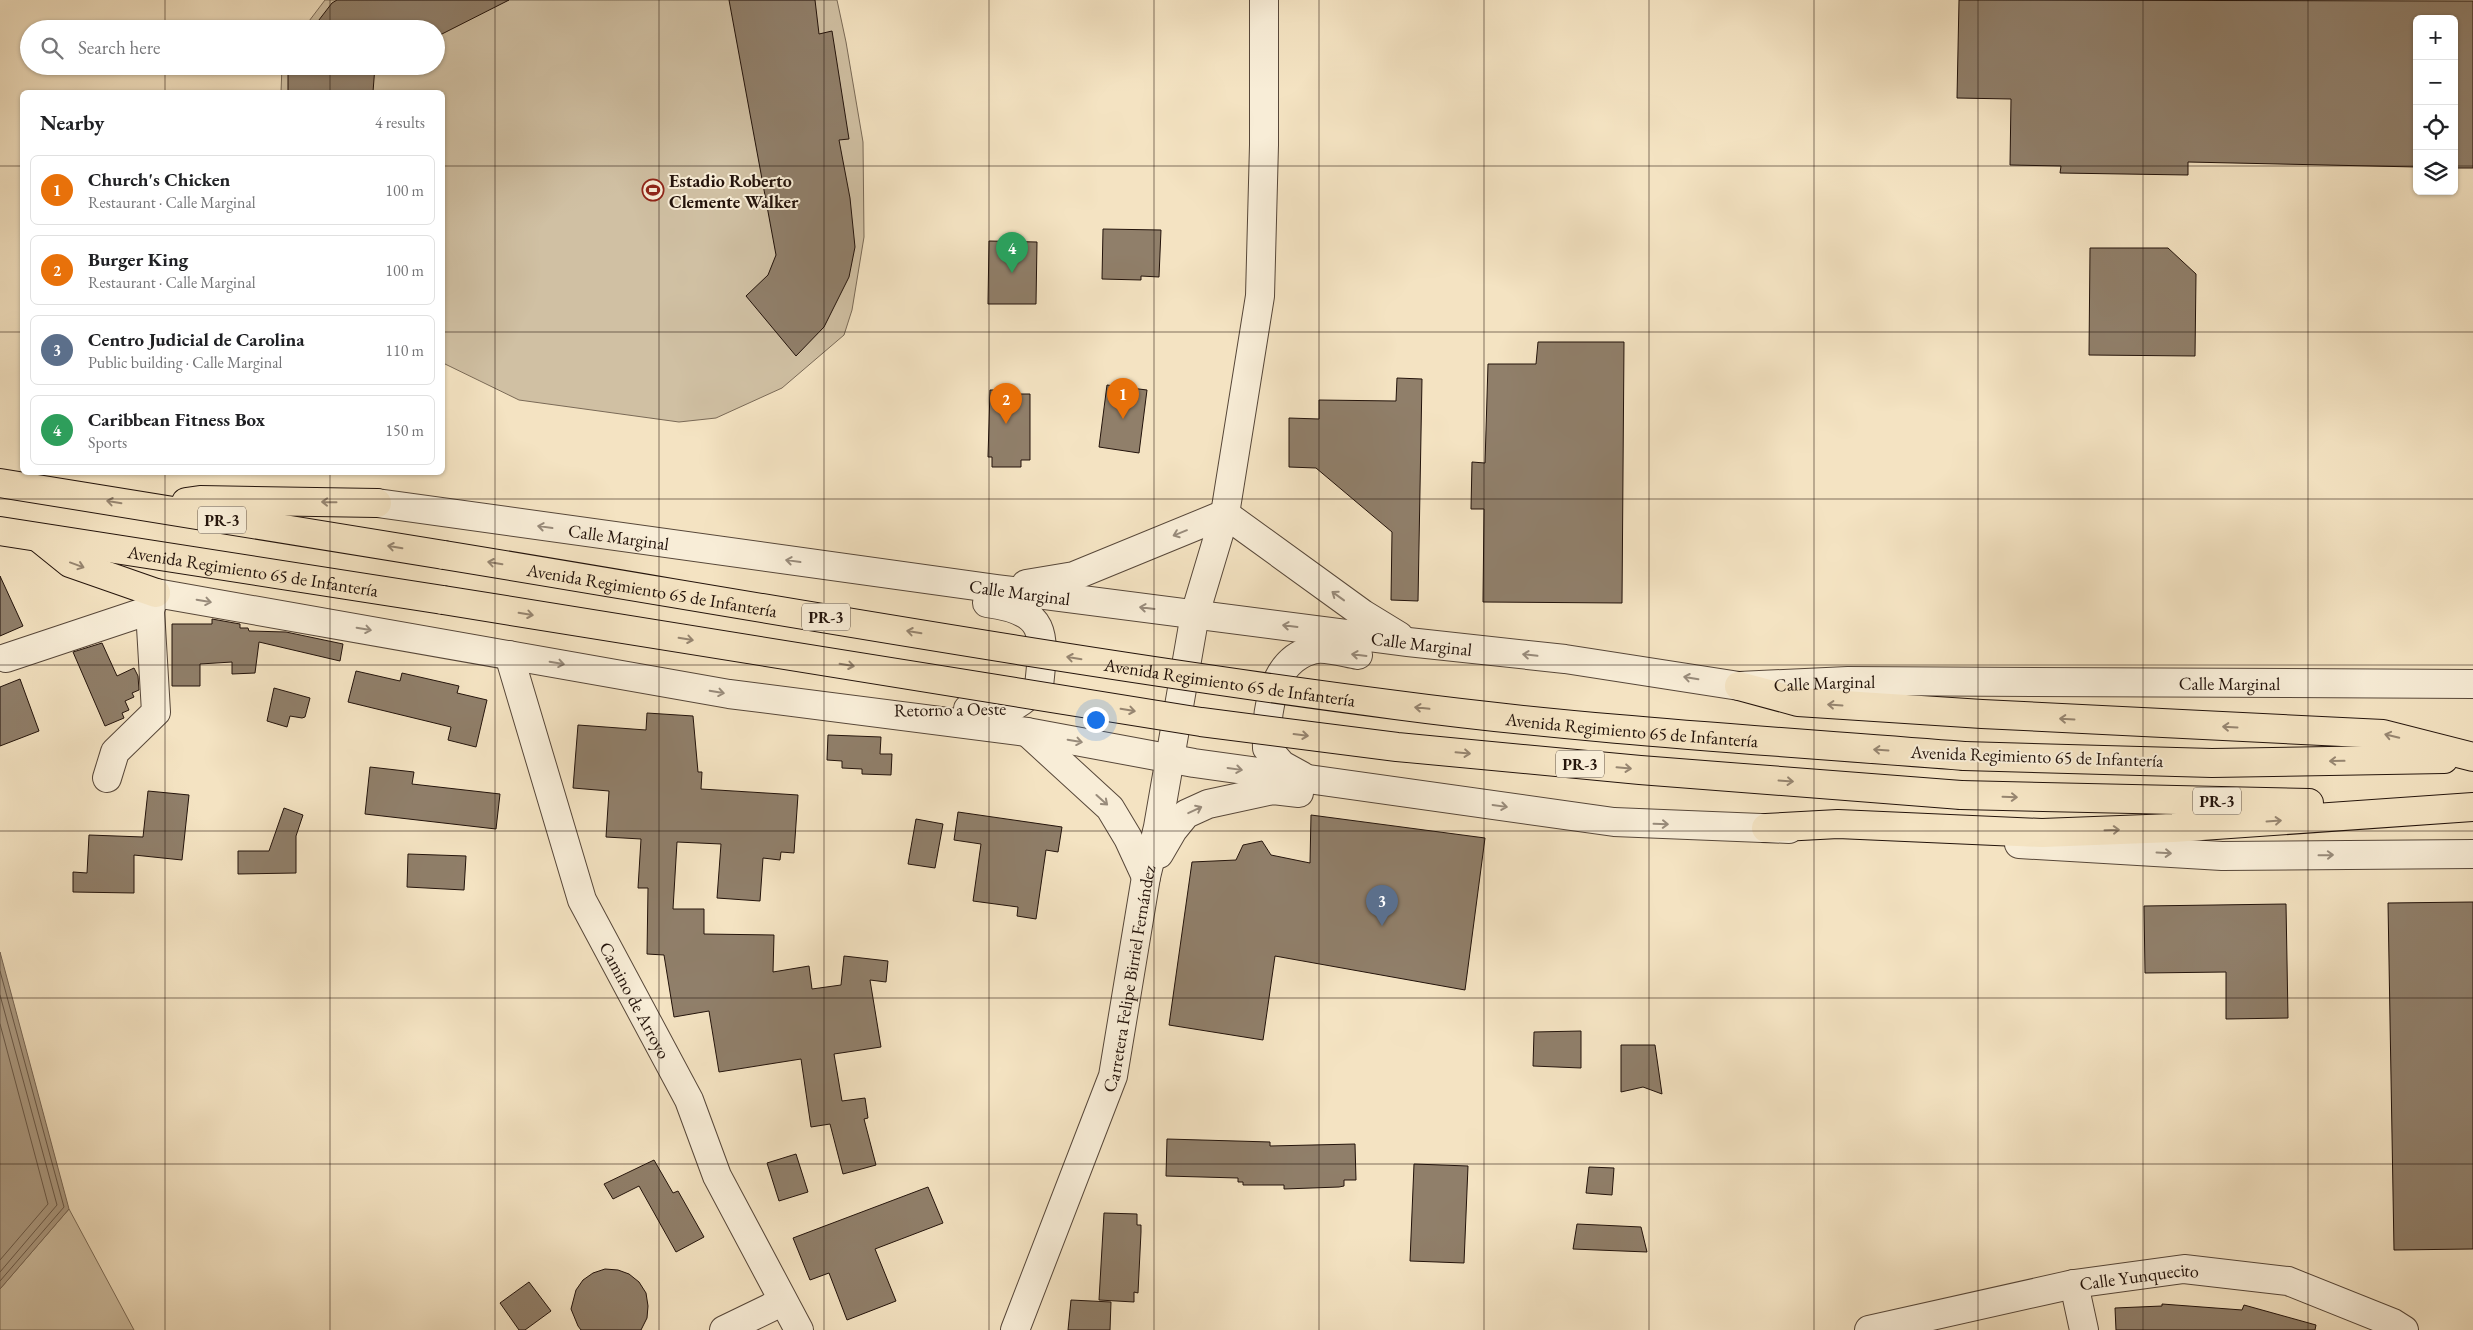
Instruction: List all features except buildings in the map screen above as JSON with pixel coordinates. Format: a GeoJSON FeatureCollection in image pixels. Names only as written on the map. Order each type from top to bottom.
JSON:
{"type":"FeatureCollection","features":[{"type":"Feature","properties":{"kind":"main road","name":"Avenida Regimiento 65 de Infantería"},"geometry":{"type":"LineString","coordinates":[[0,484],[444,554],[1209,680],[1391,705],[1646,731],[1964,756],[2212,763],[2473,757]]}},
{"type":"Feature","properties":{"kind":"main road"},"geometry":{"type":"LineString","coordinates":[[146,508],[200,500],[377,503]]}},
{"type":"Feature","properties":{"kind":"main road","name":"Avenida Regimiento 65 de Infantería"},"geometry":{"type":"LineString","coordinates":[[0,531],[1191,720],[1397,747],[1640,770],[1961,795],[2473,806]]}},
{"type":"Feature","properties":{"kind":"main road"},"geometry":{"type":"LineString","coordinates":[[38,537],[70,563],[153,601]]}},
{"type":"Feature","properties":{"kind":"main road"},"geometry":{"type":"LineString","coordinates":[[1739,686],[1798,702],[1982,714],[2383,734],[2473,757]]}},
{"type":"Feature","properties":{"kind":"main road"},"geometry":{"type":"LineString","coordinates":[[1766,828],[1838,824],[2042,833],[2172,828],[2473,806]]}},
{"type":"Feature","properties":{"kind":"street","name":"Carretera Felipe Birriel Fernández"},"geometry":{"type":"LineString","coordinates":[[1016,1330],[1113,1076],[1146,876],[1158,827],[1195,614],[1225,514],[1260,296],[1264,145],[1264,0]]}},
{"type":"Feature","properties":{"kind":"street","name":"Calle Marginal"},"geometry":{"type":"LineString","coordinates":[[377,503],[997,590],[1408,642],[1565,659],[1739,686],[1848,681],[2473,684]]}},
{"type":"Feature","properties":{"kind":"street"},"geometry":{"type":"LineString","coordinates":[[997,590],[1074,576],[1225,514],[1363,614],[1408,642]]}},
{"type":"Feature","properties":{"kind":"street","name":"Retorno a Oeste"},"geometry":{"type":"LineString","coordinates":[[832,566],[885,586],[929,597],[1004,606],[1030,615],[1040,630],[1043,645],[1039,686],[1014,708],[989,712],[934,706],[874,711]]}},
{"type":"Feature","properties":{"kind":"street"},"geometry":{"type":"LineString","coordinates":[[107,778],[115,752],[156,712],[153,601]]}},
{"type":"Feature","properties":{"kind":"street"},"geometry":{"type":"LineString","coordinates":[[6,658],[153,601],[509,655],[729,694],[1027,732],[1169,758],[1614,822],[1766,828],[2222,856],[2473,854]]}},
{"type":"Feature","properties":{"kind":"street"},"geometry":{"type":"LineString","coordinates":[[1307,779],[1282,765],[1267,748],[1267,724],[1270,701],[1283,670],[1294,657],[1314,649],[1433,664],[1493,651]]}},
{"type":"Feature","properties":{"kind":"street","name":"Camino de Arroyo"},"geometry":{"type":"LineString","coordinates":[[509,655],[582,900],[689,1100],[717,1176],[782,1302],[799,1330]]}},
{"type":"Feature","properties":{"kind":"street"},"geometry":{"type":"LineString","coordinates":[[1027,732],[1110,808],[1128,838],[1146,876]]}},
{"type":"Feature","properties":{"kind":"street"},"geometry":{"type":"LineString","coordinates":[[1146,876],[1173,830],[1186,814],[1208,804],[1273,790],[1396,806],[1434,797]]}},
{"type":"Feature","properties":{"kind":"street","name":"Calle Yunquecito"},"geometry":{"type":"LineString","coordinates":[[1878,1329],[2074,1284],[2184,1269],[2288,1281],[2404,1330]]}},
{"type":"Feature","properties":{"kind":"street"},"geometry":{"type":"LineString","coordinates":[[2074,1284],[2084,1330]]}},
{"type":"Feature","properties":{"kind":"street"},"geometry":{"type":"LineString","coordinates":[[724,1330],[782,1302]]}},
{"type":"Feature","properties":{"kind":"shaded area","name":"Estadio Roberto Clemente Walker"},"geometry":{"type":"Polygon","coordinates":[[[325,0],[837,0],[863,142],[864,237],[852,310],[844,335],[782,388],[716,418],[679,422],[519,400],[445,364],[445,90],[281,90],[282,75],[445,75],[445,20],[310,20],[325,0]]]}},
{"type":"Feature","properties":{"kind":"shaded area"},"geometry":{"type":"Polygon","coordinates":[[[69,1209],[134,1330],[0,1330],[0,1289],[69,1209]]]}},
{"type":"Feature","properties":{"kind":"water"},"geometry":{"type":"Polygon","coordinates":[[[0,952],[69,1209],[0,1289],[0,952]]]}},
{"type":"Feature","properties":{"kind":"place","name":"Estadio Roberto Clemente Walker"},"geometry":{"type":"Point","coordinates":[653,190]}},
{"type":"Feature","properties":{"kind":"place","name":"Caribbean Fitness Box"},"geometry":{"type":"Point","coordinates":[1012,273]}},
{"type":"Feature","properties":{"kind":"place","name":"Church's Chicken"},"geometry":{"type":"Point","coordinates":[1123,419]}},
{"type":"Feature","properties":{"kind":"place","name":"Burger King"},"geometry":{"type":"Point","coordinates":[1006,424]}},
{"type":"Feature","properties":{"kind":"place","name":"Centro Judicial de Carolina"},"geometry":{"type":"Point","coordinates":[1382,926]}}]}
